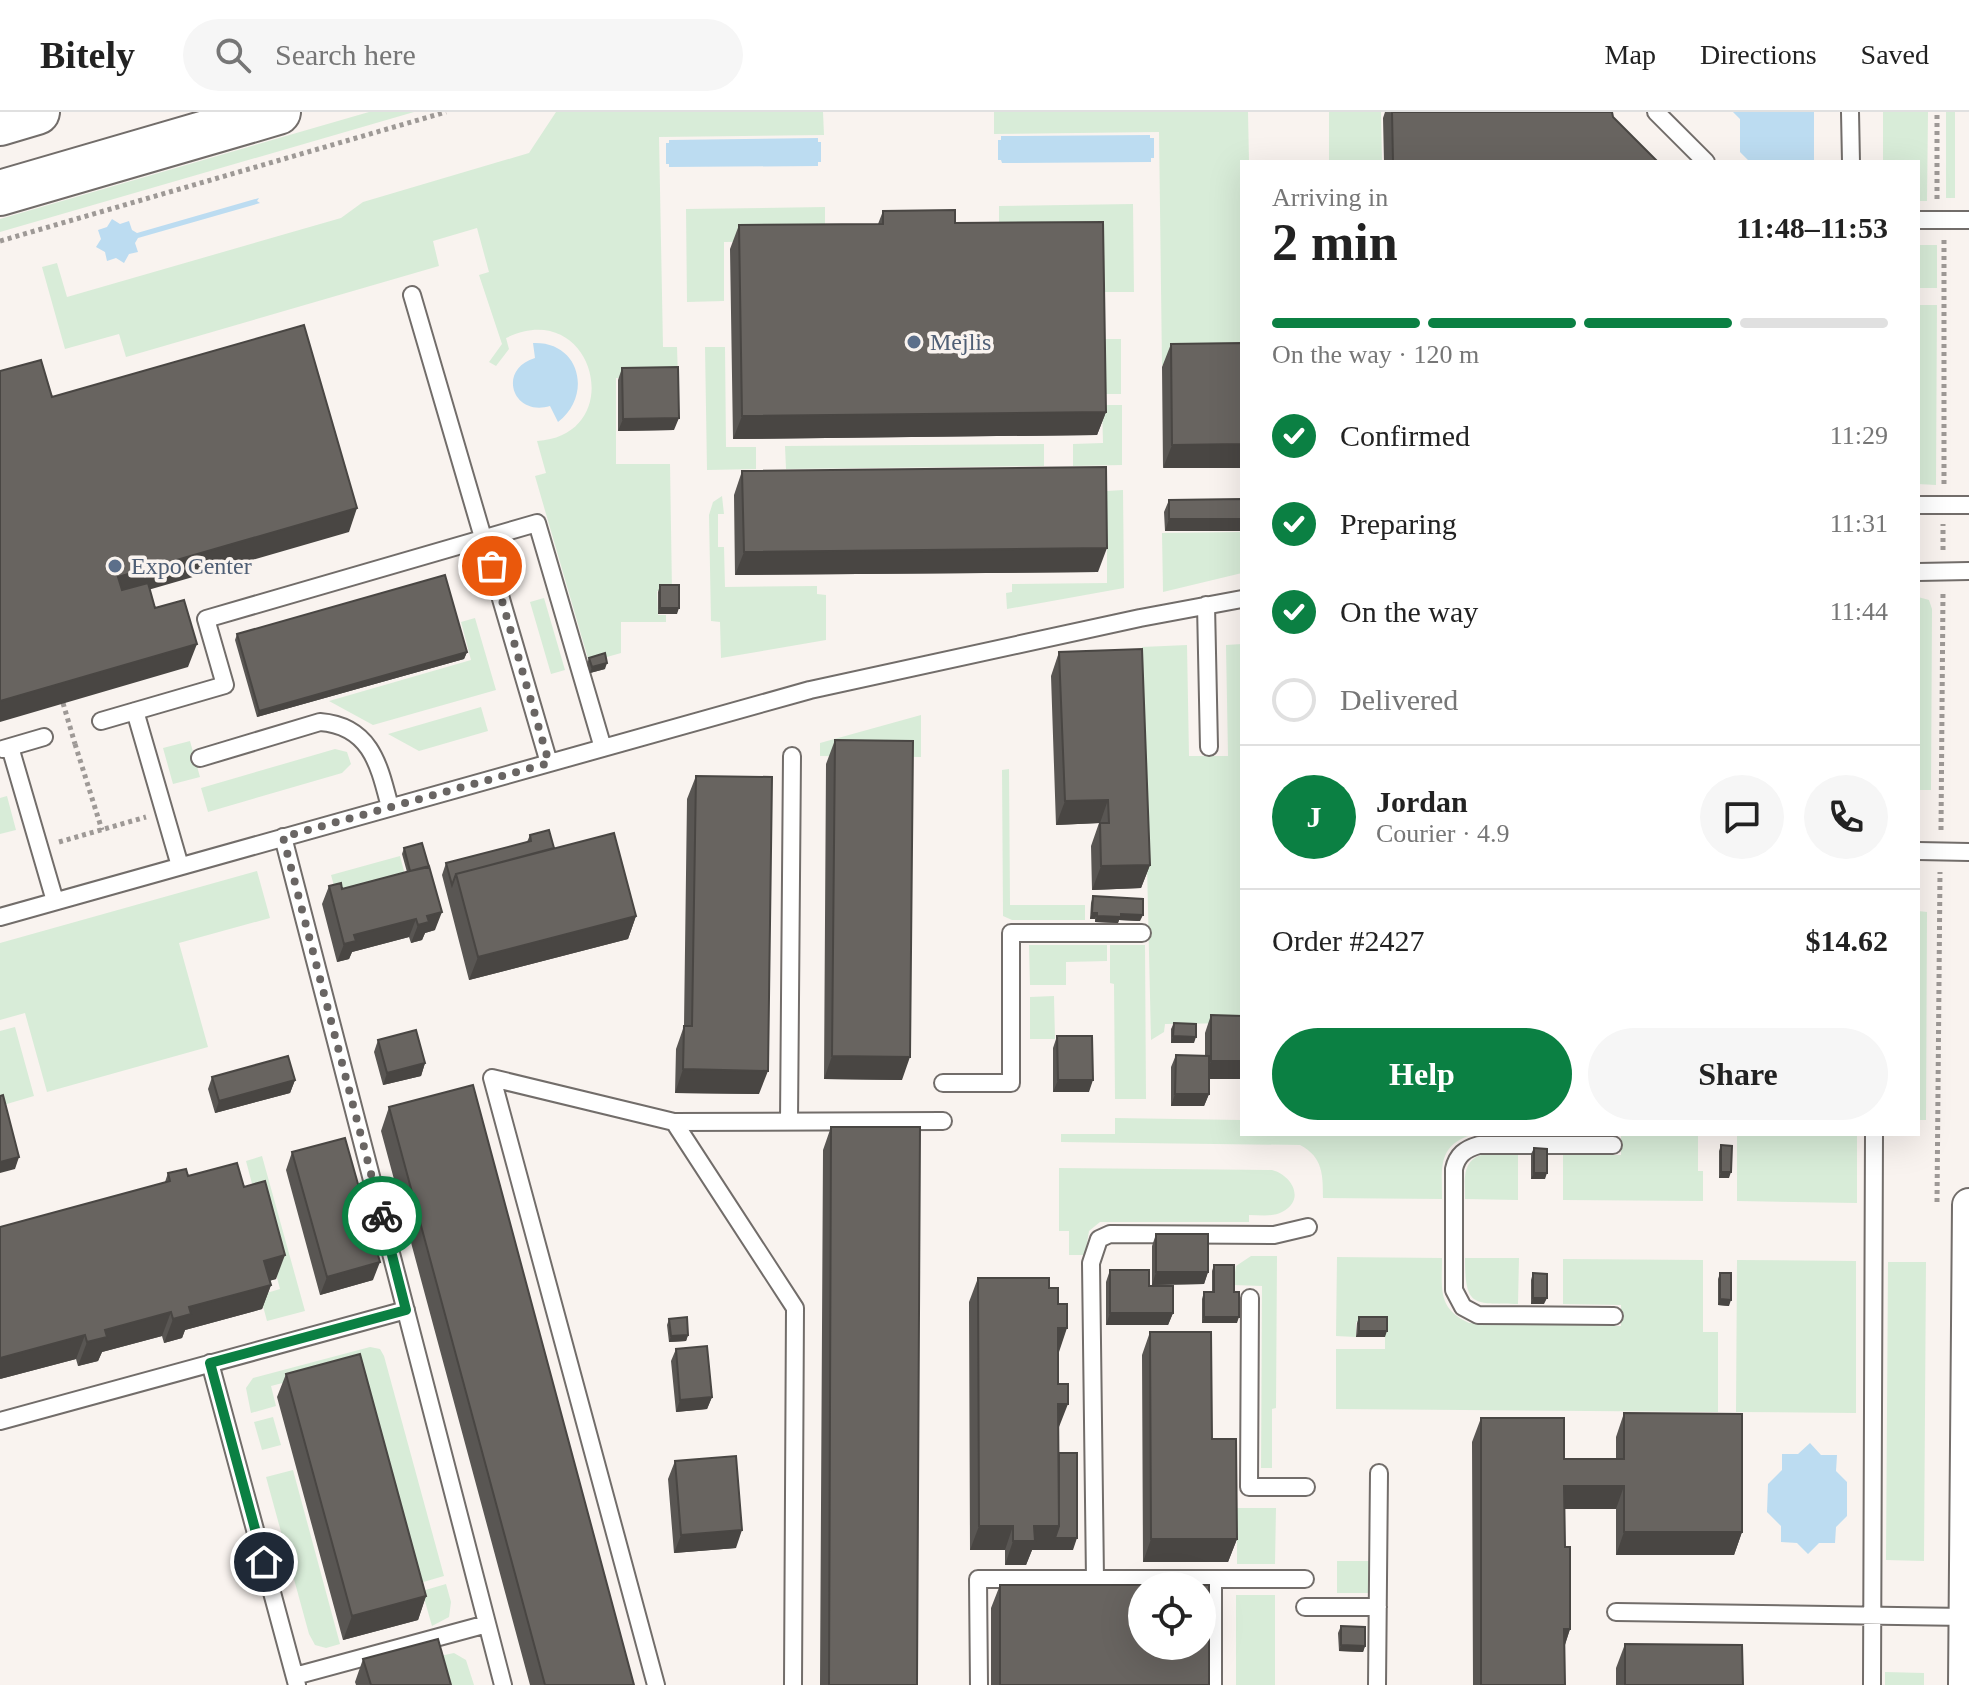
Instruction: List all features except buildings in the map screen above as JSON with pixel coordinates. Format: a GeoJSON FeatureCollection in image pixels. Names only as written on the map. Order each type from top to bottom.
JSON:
{"type":"FeatureCollection","features":[{"type":"Feature","properties":{"kind":"main road"},"geometry":{"type":"LineString","coordinates":[[0,123],[37,112]]}},
{"type":"Feature","properties":{"kind":"main road"},"geometry":{"type":"LineString","coordinates":[[0,193],[278,112]]}},
{"type":"Feature","properties":{"kind":"street"},"geometry":{"type":"LineString","coordinates":[[1953,1204],[1966,1617],[1965,1685]]}},
{"type":"Feature","properties":{"kind":"lane"},"geometry":{"type":"LineString","coordinates":[[1656,112],[1704,160]]}},
{"type":"Feature","properties":{"kind":"lane"},"geometry":{"type":"LineString","coordinates":[[1850,112],[1851,160]]}},
{"type":"Feature","properties":{"kind":"lane"},"geometry":{"type":"LineString","coordinates":[[1920,220],[1969,220]]}},
{"type":"Feature","properties":{"kind":"lane"},"geometry":{"type":"LineString","coordinates":[[412,295],[549,763]]}},
{"type":"Feature","properties":{"kind":"lane"},"geometry":{"type":"LineString","coordinates":[[1920,505],[1969,505]]}},
{"type":"Feature","properties":{"kind":"lane"},"geometry":{"type":"LineString","coordinates":[[101,721],[225,685],[206,619],[537,523],[603,748]]}},
{"type":"Feature","properties":{"kind":"lane"},"geometry":{"type":"LineString","coordinates":[[1920,572],[1969,571]]}},
{"type":"Feature","properties":{"kind":"lane"},"geometry":{"type":"LineString","coordinates":[[0,917],[810,690],[1240,599]]}},
{"type":"Feature","properties":{"kind":"lane"},"geometry":{"type":"LineString","coordinates":[[1206,605],[1209,747]]}},
{"type":"Feature","properties":{"kind":"lane"},"geometry":{"type":"LineString","coordinates":[[135,711],[180,866]]}},
{"type":"Feature","properties":{"kind":"lane"},"geometry":{"type":"LineString","coordinates":[[200,758],[320,722],[334,723],[346,727],[366,743],[380,770],[390,807]]}},
{"type":"Feature","properties":{"kind":"lane"},"geometry":{"type":"LineString","coordinates":[[44,737],[5,749],[55,901]]}},
{"type":"Feature","properties":{"kind":"lane"},"geometry":{"type":"LineString","coordinates":[[789,1121],[792,756]]}},
{"type":"Feature","properties":{"kind":"lane"},"geometry":{"type":"LineString","coordinates":[[283,837],[503,1685]]}},
{"type":"Feature","properties":{"kind":"lane"},"geometry":{"type":"LineString","coordinates":[[1920,851],[1969,852]]}},
{"type":"Feature","properties":{"kind":"lane"},"geometry":{"type":"LineString","coordinates":[[943,1083],[1011,1083],[1011,933],[1142,933]]}},
{"type":"Feature","properties":{"kind":"lane"},"geometry":{"type":"LineString","coordinates":[[656,1685],[492,1078],[674,1122],[943,1121]]}},
{"type":"Feature","properties":{"kind":"lane"},"geometry":{"type":"LineString","coordinates":[[674,1122],[795,1308],[793,1685]]}},
{"type":"Feature","properties":{"kind":"lane"},"geometry":{"type":"LineString","coordinates":[[1872,1685],[1874,1136]]}},
{"type":"Feature","properties":{"kind":"lane"},"geometry":{"type":"LineString","coordinates":[[1613,1145],[1479,1145],[1462,1152],[1454,1169],[1454,1290],[1463,1307],[1478,1315],[1614,1316]]}},
{"type":"Feature","properties":{"kind":"lane"},"geometry":{"type":"LineString","coordinates":[[1095,1579],[1091,1263],[1099,1239],[1110,1234],[1274,1235],[1308,1227]]}},
{"type":"Feature","properties":{"kind":"lane"},"geometry":{"type":"LineString","coordinates":[[1250,1298],[1249,1487],[1306,1487]]}},
{"type":"Feature","properties":{"kind":"lane"},"geometry":{"type":"LineString","coordinates":[[0,1421],[406,1310]]}},
{"type":"Feature","properties":{"kind":"lane"},"geometry":{"type":"LineString","coordinates":[[210,1363],[296,1681],[487,1624]]}},
{"type":"Feature","properties":{"kind":"lane"},"geometry":{"type":"LineString","coordinates":[[1377,1685],[1379,1473]]}},
{"type":"Feature","properties":{"kind":"lane"},"geometry":{"type":"LineString","coordinates":[[979,1685],[978,1579],[1128,1579]]}},
{"type":"Feature","properties":{"kind":"lane"},"geometry":{"type":"LineString","coordinates":[[1216,1579],[1305,1579]]}},
{"type":"Feature","properties":{"kind":"lane"},"geometry":{"type":"LineString","coordinates":[[1305,1607],[1378,1607]]}},
{"type":"Feature","properties":{"kind":"lane"},"geometry":{"type":"LineString","coordinates":[[1616,1612],[1966,1617]]}},
{"type":"Feature","properties":{"kind":"lane"},"geometry":{"type":"LineString","coordinates":[[1213,1660],[1213,1685]]}},
{"type":"Feature","properties":{"kind":"path"},"geometry":{"type":"LineString","coordinates":[[0,241],[446,112]]}},
{"type":"Feature","properties":{"kind":"path"},"geometry":{"type":"LineString","coordinates":[[1937,112],[1937,199],[1944,245],[1941,851],[1953,1204]]}},
{"type":"Feature","properties":{"kind":"path"},"geometry":{"type":"LineString","coordinates":[[63,703],[102,830]]}},
{"type":"Feature","properties":{"kind":"path"},"geometry":{"type":"LineString","coordinates":[[39,848],[164,812]]}},
{"type":"Feature","properties":{"kind":"green space"},"geometry":{"type":"Polygon","coordinates":[[[369,112],[414,112],[0,232],[0,219],[369,112]]]}},
{"type":"Feature","properties":{"kind":"green space"},"geometry":{"type":"Polygon","coordinates":[[[556,112],[823,112],[824,135],[659,137],[663,347],[677,347],[678,377],[616,378],[616,464],[670,464],[672,591],[657,591],[658,615],[666,615],[666,622],[621,622],[621,653],[589,662],[535,476],[546,473],[537,441],[566,433],[584,416],[591,394],[589,371],[579,350],[561,335],[536,330],[506,338],[509,349],[496,366],[489,362],[502,344],[479,275],[489,272],[477,228],[433,241],[439,266],[126,357],[119,334],[65,349],[42,267],[57,263],[67,297],[341,218],[363,202],[529,153],[556,112]]]}},
{"type":"Feature","properties":{"kind":"green space"},"geometry":{"type":"Polygon","coordinates":[[[994,112],[1248,112],[1249,160],[1240,160],[1240,364],[1162,365],[1159,132],[994,134],[994,112]]]}},
{"type":"Feature","properties":{"kind":"green space"},"geometry":{"type":"Polygon","coordinates":[[[1329,112],[1381,112],[1382,160],[1329,160],[1329,112]]]}},
{"type":"Feature","properties":{"kind":"green space"},"geometry":{"type":"Polygon","coordinates":[[[1883,112],[1928,112],[1927,201],[1920,201],[1920,160],[1883,160],[1883,112]]]}},
{"type":"Feature","properties":{"kind":"green space"},"geometry":{"type":"Polygon","coordinates":[[[1946,112],[1955,112],[1955,198],[1946,198],[1946,112]]]}},
{"type":"Feature","properties":{"kind":"green space"},"geometry":{"type":"Polygon","coordinates":[[[1133,204],[1134,292],[1102,292],[999,239],[999,206],[1133,204]]]}},
{"type":"Feature","properties":{"kind":"green space"},"geometry":{"type":"Polygon","coordinates":[[[825,207],[825,241],[724,242],[724,301],[687,302],[686,209],[825,207]]]}},
{"type":"Feature","properties":{"kind":"green space"},"geometry":{"type":"Polygon","coordinates":[[[1920,245],[1937,245],[1937,288],[1920,288],[1920,245]]]}},
{"type":"Feature","properties":{"kind":"green space"},"geometry":{"type":"Polygon","coordinates":[[[1920,305],[1937,305],[1936,485],[1920,484],[1920,305]]]}},
{"type":"Feature","properties":{"kind":"green space"},"geometry":{"type":"Polygon","coordinates":[[[1101,339],[1121,339],[1121,394],[1102,394],[1101,339]]]}},
{"type":"Feature","properties":{"kind":"green space"},"geometry":{"type":"Polygon","coordinates":[[[705,347],[725,347],[726,447],[756,447],[756,469],[707,470],[705,347]]]}},
{"type":"Feature","properties":{"kind":"green space"},"geometry":{"type":"Polygon","coordinates":[[[1102,405],[1122,405],[1122,465],[1073,466],[1073,444],[1103,443],[1102,405]]]}},
{"type":"Feature","properties":{"kind":"green space"},"geometry":{"type":"Polygon","coordinates":[[[1044,444],[1044,466],[786,469],[785,446],[1044,444]]]}},
{"type":"Feature","properties":{"kind":"green space"},"geometry":{"type":"Polygon","coordinates":[[[1123,490],[1124,588],[1007,609],[1006,593],[1012,592],[1012,584],[1107,583],[1107,491],[1123,490]]]}},
{"type":"Feature","properties":{"kind":"green space"},"geometry":{"type":"Polygon","coordinates":[[[722,496],[724,514],[718,514],[718,547],[724,547],[725,587],[817,586],[817,594],[826,595],[826,640],[721,658],[720,622],[711,621],[709,515],[713,502],[722,496]]]}},
{"type":"Feature","properties":{"kind":"green space"},"geometry":{"type":"Polygon","coordinates":[[[1240,532],[1240,573],[1163,592],[1162,533],[1240,532]]]}},
{"type":"Feature","properties":{"kind":"green space"},"geometry":{"type":"Polygon","coordinates":[[[544,598],[565,670],[551,674],[530,602],[544,598]]]}},
{"type":"Feature","properties":{"kind":"green space"},"geometry":{"type":"Polygon","coordinates":[[[1920,598],[1929,600],[1932,609],[1931,790],[1920,790],[1920,598]]]}},
{"type":"Feature","properties":{"kind":"green space"},"geometry":{"type":"Polygon","coordinates":[[[475,618],[496,690],[373,725],[329,701],[471,660],[461,622],[475,618]]]}},
{"type":"Feature","properties":{"kind":"green space"},"geometry":{"type":"Polygon","coordinates":[[[1240,644],[1240,1023],[1165,1024],[1164,1032],[1151,1040],[1142,647],[1187,645],[1189,756],[1228,756],[1226,645],[1240,644]]]}},
{"type":"Feature","properties":{"kind":"green space"},"geometry":{"type":"Polygon","coordinates":[[[481,707],[488,731],[419,751],[388,734],[481,707]]]}},
{"type":"Feature","properties":{"kind":"green space"},"geometry":{"type":"Polygon","coordinates":[[[921,715],[921,757],[820,756],[820,743],[921,715]]]}},
{"type":"Feature","properties":{"kind":"green space"},"geometry":{"type":"Polygon","coordinates":[[[190,741],[200,777],[173,784],[163,748],[190,741]]]}},
{"type":"Feature","properties":{"kind":"green space"},"geometry":{"type":"Polygon","coordinates":[[[335,749],[347,752],[351,764],[342,773],[208,812],[201,788],[335,749]]]}},
{"type":"Feature","properties":{"kind":"green space"},"geometry":{"type":"Polygon","coordinates":[[[1009,769],[1010,905],[1085,905],[1085,920],[1012,920],[1003,916],[1002,770],[1009,769]]]}},
{"type":"Feature","properties":{"kind":"green space"},"geometry":{"type":"Polygon","coordinates":[[[7,796],[16,830],[0,834],[0,798],[7,796]]]}},
{"type":"Feature","properties":{"kind":"green space"},"geometry":{"type":"Polygon","coordinates":[[[400,856],[408,886],[339,904],[331,875],[400,856]]]}},
{"type":"Feature","properties":{"kind":"green space"},"geometry":{"type":"Polygon","coordinates":[[[257,871],[270,918],[179,943],[208,1047],[47,1092],[25,1013],[0,1020],[0,943],[257,871]]]}},
{"type":"Feature","properties":{"kind":"green space"},"geometry":{"type":"Polygon","coordinates":[[[1920,911],[1927,912],[1926,1120],[1920,1120],[1920,911]]]}},
{"type":"Feature","properties":{"kind":"green space"},"geometry":{"type":"Polygon","coordinates":[[[1029,945],[1107,945],[1107,961],[1066,962],[1066,985],[1030,985],[1029,945]]]}},
{"type":"Feature","properties":{"kind":"green space"},"geometry":{"type":"Polygon","coordinates":[[[1110,945],[1145,945],[1146,1099],[1115,1099],[1114,984],[1110,983],[1110,945]]]}},
{"type":"Feature","properties":{"kind":"green space"},"geometry":{"type":"Polygon","coordinates":[[[1054,996],[1055,1039],[1030,1039],[1030,997],[1054,996]]]}},
{"type":"Feature","properties":{"kind":"green space"},"geometry":{"type":"Polygon","coordinates":[[[15,1027],[34,1096],[0,1106],[0,1031],[15,1027]]]}},
{"type":"Feature","properties":{"kind":"green space"},"geometry":{"type":"Polygon","coordinates":[[[1115,1118],[1240,1120],[1240,1136],[1469,1136],[1453,1144],[1444,1159],[1442,1199],[1323,1198],[1322,1174],[1317,1161],[1300,1145],[1061,1142],[1061,1134],[1115,1134],[1115,1118]]]}},
{"type":"Feature","properties":{"kind":"green space"},"geometry":{"type":"Polygon","coordinates":[[[1621,1136],[1698,1136],[1698,1171],[1703,1171],[1703,1201],[1563,1200],[1563,1155],[1621,1155],[1621,1136]]]}},
{"type":"Feature","properties":{"kind":"green space"},"geometry":{"type":"Polygon","coordinates":[[[1737,1136],[1857,1136],[1857,1203],[1737,1201],[1737,1136]]]}},
{"type":"Feature","properties":{"kind":"green space"},"geometry":{"type":"Polygon","coordinates":[[[1484,1154],[1518,1154],[1518,1200],[1465,1199],[1468,1166],[1484,1154]]]}},
{"type":"Feature","properties":{"kind":"green space"},"geometry":{"type":"Polygon","coordinates":[[[262,1156],[305,1311],[267,1321],[260,1295],[280,1289],[246,1161],[262,1156]]]}},
{"type":"Feature","properties":{"kind":"green space"},"geometry":{"type":"Polygon","coordinates":[[[1059,1168],[1272,1170],[1290,1182],[1295,1195],[1289,1207],[1282,1212],[1249,1215],[1249,1222],[1100,1222],[1089,1231],[1085,1255],[1069,1255],[1069,1231],[1059,1231],[1059,1168]]]}},
{"type":"Feature","properties":{"kind":"green space"},"geometry":{"type":"Polygon","coordinates":[[[1251,1256],[1277,1256],[1276,1408],[1272,1409],[1272,1468],[1261,1468],[1262,1286],[1233,1285],[1236,1266],[1251,1256]]]}},
{"type":"Feature","properties":{"kind":"green space"},"geometry":{"type":"Polygon","coordinates":[[[1337,1257],[1442,1258],[1442,1288],[1446,1304],[1469,1323],[1621,1326],[1621,1305],[1563,1304],[1563,1259],[1703,1260],[1703,1332],[1718,1332],[1718,1412],[1336,1409],[1336,1349],[1385,1349],[1385,1323],[1356,1322],[1356,1337],[1336,1336],[1337,1257]]]}},
{"type":"Feature","properties":{"kind":"green space"},"geometry":{"type":"Polygon","coordinates":[[[1465,1258],[1519,1258],[1518,1304],[1475,1299],[1467,1286],[1465,1258]]]}},
{"type":"Feature","properties":{"kind":"green space"},"geometry":{"type":"Polygon","coordinates":[[[1737,1260],[1856,1261],[1856,1413],[1736,1412],[1737,1260]]]}},
{"type":"Feature","properties":{"kind":"green space"},"geometry":{"type":"Polygon","coordinates":[[[1888,1262],[1926,1262],[1924,1561],[1886,1560],[1888,1262]]]}},
{"type":"Feature","properties":{"kind":"green space"},"geometry":{"type":"Polygon","coordinates":[[[370,1347],[380,1349],[384,1356],[444,1576],[420,1583],[360,1363],[271,1386],[276,1406],[251,1413],[246,1388],[253,1378],[370,1347]]]}},
{"type":"Feature","properties":{"kind":"green space"},"geometry":{"type":"Polygon","coordinates":[[[273,1417],[281,1445],[262,1450],[254,1422],[273,1417]]]}},
{"type":"Feature","properties":{"kind":"green space"},"geometry":{"type":"Polygon","coordinates":[[[293,1470],[340,1644],[326,1648],[315,1645],[309,1634],[266,1477],[293,1470]]]}},
{"type":"Feature","properties":{"kind":"green space"},"geometry":{"type":"Polygon","coordinates":[[[1237,1508],[1276,1508],[1275,1564],[1237,1564],[1237,1508]]]}},
{"type":"Feature","properties":{"kind":"green space"},"geometry":{"type":"Polygon","coordinates":[[[1337,1561],[1369,1561],[1369,1593],[1337,1593],[1337,1561]]]}},
{"type":"Feature","properties":{"kind":"green space"},"geometry":{"type":"Polygon","coordinates":[[[446,1584],[451,1602],[449,1617],[432,1626],[422,1591],[446,1584]]]}},
{"type":"Feature","properties":{"kind":"green space"},"geometry":{"type":"Polygon","coordinates":[[[1236,1595],[1275,1595],[1275,1685],[1236,1685],[1236,1595]]]}},
{"type":"Feature","properties":{"kind":"green space"},"geometry":{"type":"Polygon","coordinates":[[[454,1653],[466,1660],[474,1685],[448,1685],[440,1656],[454,1653]]]}},
{"type":"Feature","properties":{"kind":"green space"},"geometry":{"type":"Polygon","coordinates":[[[1885,1672],[1924,1673],[1924,1685],[1885,1685],[1885,1672]]]}},
{"type":"Feature","properties":{"kind":"water"},"geometry":{"type":"Polygon","coordinates":[[[1733,112],[1814,112],[1814,160],[1748,160],[1740,152],[1740,119],[1733,112]]]}},
{"type":"Feature","properties":{"kind":"water"},"geometry":{"type":"Polygon","coordinates":[[[1150,135],[1154,138],[1154,158],[1151,162],[1002,163],[998,160],[998,140],[1001,136],[1150,135]]]}},
{"type":"Feature","properties":{"kind":"water"},"geometry":{"type":"Polygon","coordinates":[[[818,138],[821,142],[821,162],[818,166],[669,167],[666,164],[666,143],[669,140],[818,138]]]}},
{"type":"Feature","properties":{"kind":"water"},"geometry":{"type":"Polygon","coordinates":[[[259,198],[257,201],[260,203],[138,238],[135,243],[138,252],[129,254],[124,263],[116,258],[107,261],[105,252],[96,247],[101,239],[98,230],[107,227],[112,219],[120,224],[129,221],[132,230],[137,233],[259,198]]]}},
{"type":"Feature","properties":{"kind":"water"},"geometry":{"type":"Polygon","coordinates":[[[533,343],[562,351],[571,360],[576,372],[578,385],[575,398],[569,411],[558,422],[550,406],[537,408],[526,405],[514,390],[516,372],[535,358],[533,343]]]}},
{"type":"Feature","properties":{"kind":"water"},"geometry":{"type":"Polygon","coordinates":[[[1810,1443],[1821,1455],[1837,1455],[1836,1471],[1847,1482],[1847,1516],[1836,1527],[1835,1543],[1819,1543],[1808,1554],[1797,1543],[1781,1542],[1781,1526],[1767,1512],[1768,1484],[1782,1470],[1782,1454],[1798,1454],[1810,1443]]]}},
{"type":"Feature","properties":{"kind":"way so far"},"geometry":{"type":"LineString","coordinates":[[382,1216],[283,837],[549,763],[492,566]]}},
{"type":"Feature","properties":{"kind":"place","name":"Mejlis"},"geometry":{"type":"Point","coordinates":[914,342]}},
{"type":"Feature","properties":{"kind":"place","name":"Expo Center"},"geometry":{"type":"Point","coordinates":[115,566]}},
{"type":"Feature","properties":{"kind":"route"},"geometry":{"type":"LineString","coordinates":[[264,1562],[210,1363],[406,1310],[382,1216]]}}]}
